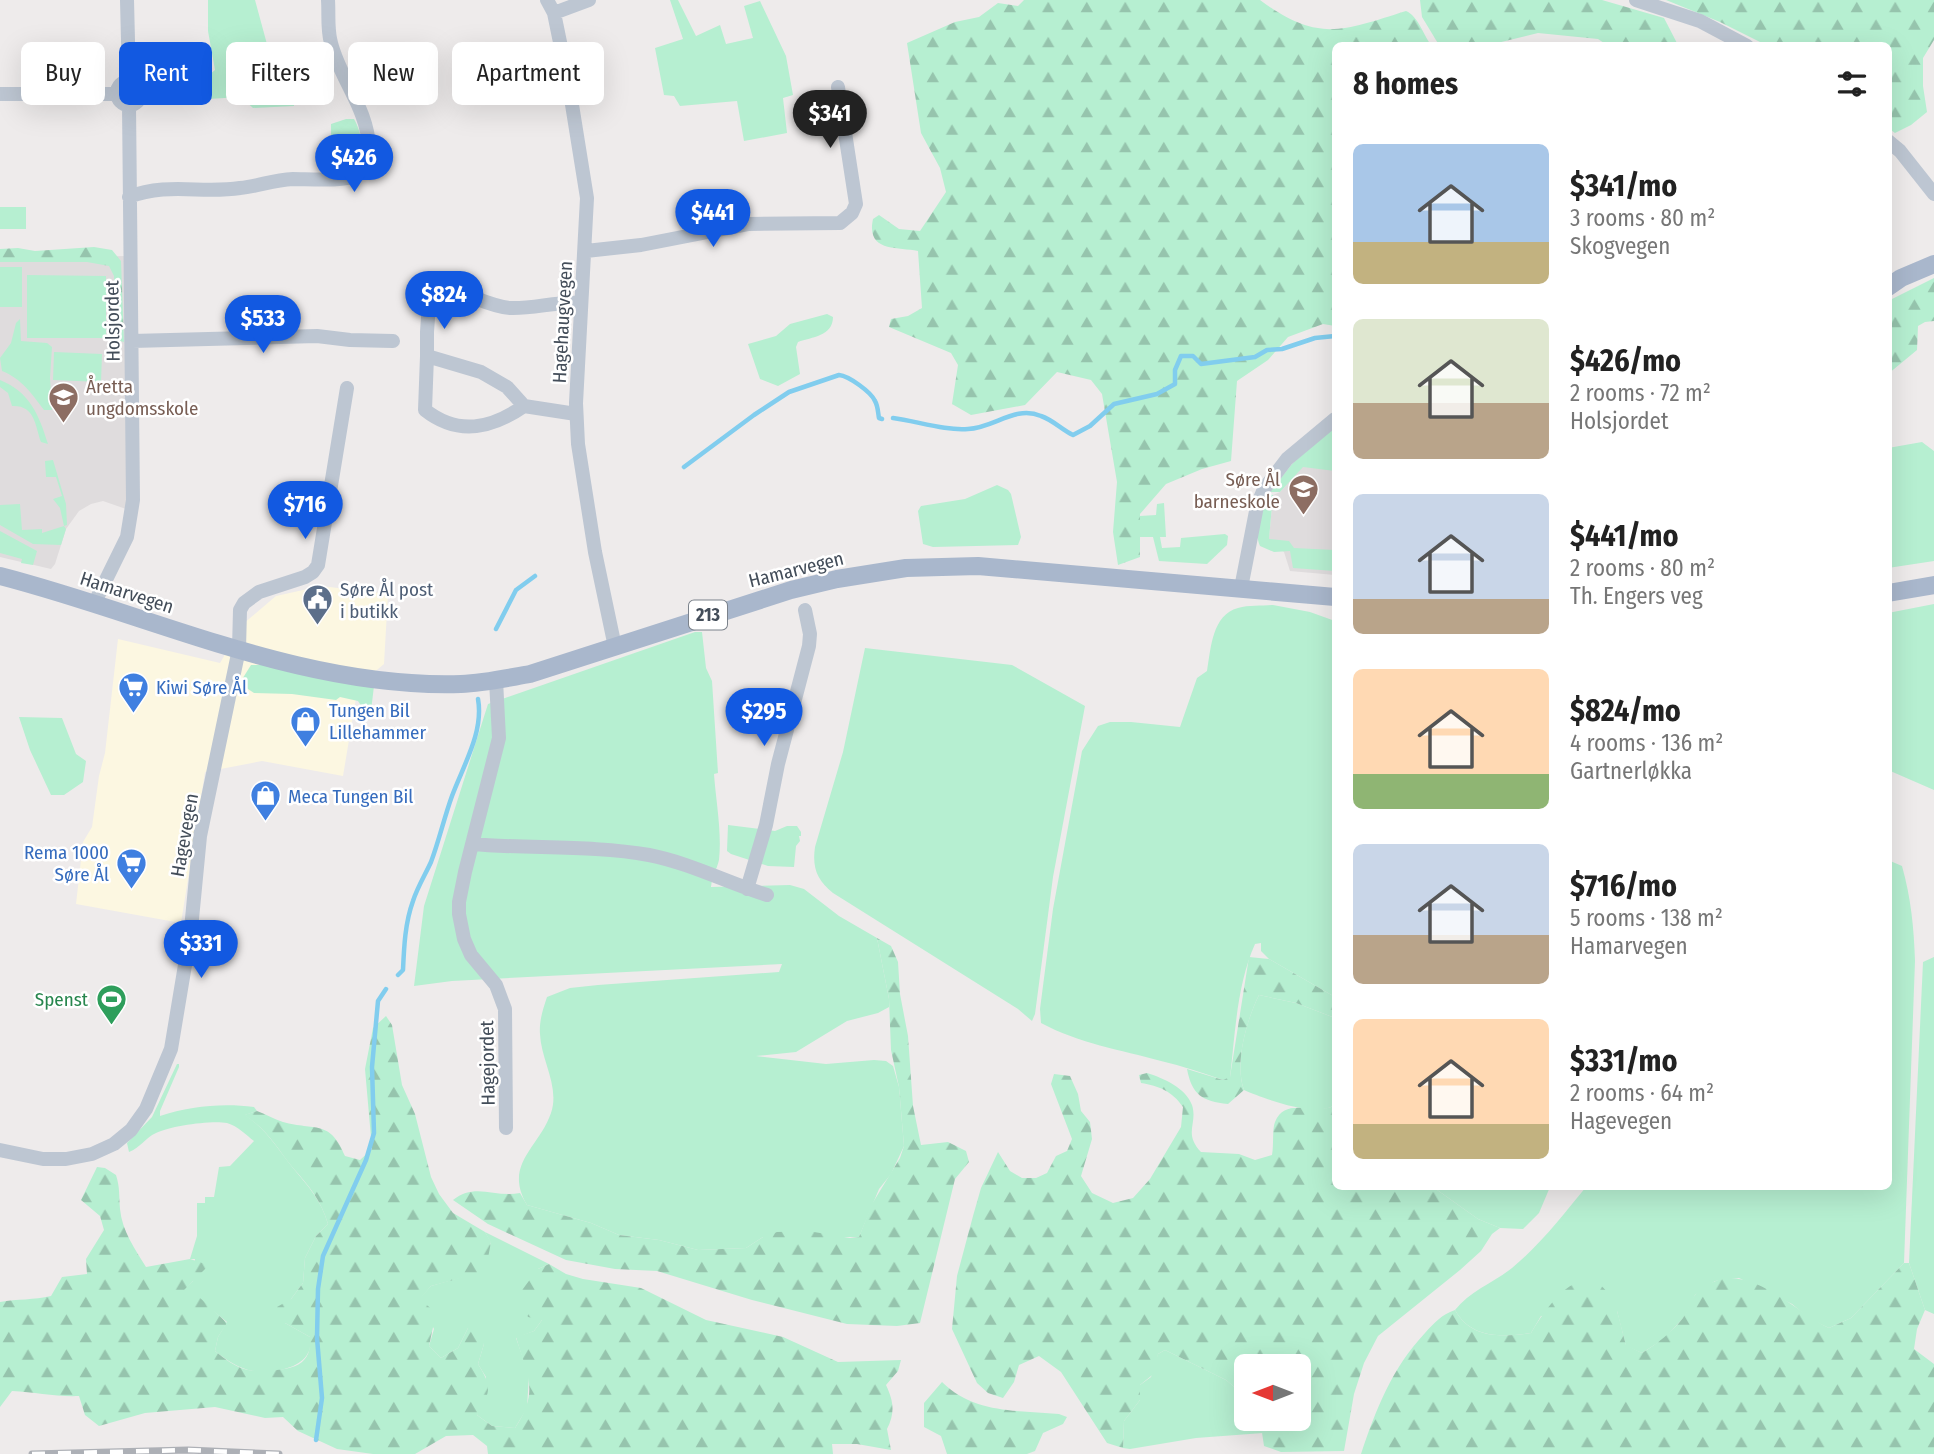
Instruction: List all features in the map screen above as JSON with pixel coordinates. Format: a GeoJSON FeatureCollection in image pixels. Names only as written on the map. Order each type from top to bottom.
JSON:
{"type":"FeatureCollection","features":[{"type":"Feature","properties":{"kind":"main road"},"geometry":{"type":"LineString","coordinates":[[1892,284],[1934,264]]}},
{"type":"Feature","properties":{"kind":"main road","name":"Hamarvegen"},"geometry":{"type":"LineString","coordinates":[[0,576],[239,649],[318,669],[369,678],[443,684],[496,681],[530,674],[791,590],[836,579],[906,568],[978,566],[1332,597]]}},
{"type":"Feature","properties":{"kind":"main road"},"geometry":{"type":"LineString","coordinates":[[1892,592],[1934,585]]}},
{"type":"Feature","properties":{"kind":"street"},"geometry":{"type":"LineString","coordinates":[[127,0],[128,42]]}},
{"type":"Feature","properties":{"kind":"street"},"geometry":{"type":"LineString","coordinates":[[130,197],[148,190],[241,188],[272,180],[343,178],[356,176],[364,169],[369,159],[369,145],[353,92],[330,42],[328,0]]}},
{"type":"Feature","properties":{"kind":"street"},"geometry":{"type":"LineString","coordinates":[[551,7],[589,0]]}},
{"type":"Feature","properties":{"kind":"street"},"geometry":{"type":"LineString","coordinates":[[1636,0],[1700,21],[1739,42]]}},
{"type":"Feature","properties":{"kind":"street","name":"Hagehaugvegen"},"geometry":{"type":"LineString","coordinates":[[551,7],[569,86],[585,184],[586,251],[576,414],[584,485],[614,647]]}},
{"type":"Feature","properties":{"kind":"street"},"geometry":{"type":"LineString","coordinates":[[586,251],[642,245],[749,224],[840,223],[852,213],[856,204],[838,87]]}},
{"type":"Feature","properties":{"kind":"street"},"geometry":{"type":"LineString","coordinates":[[119,88],[119,98]]}},
{"type":"Feature","properties":{"kind":"street"},"geometry":{"type":"LineString","coordinates":[[0,94],[117,94]]}},
{"type":"Feature","properties":{"kind":"street","name":"Holsjordet"},"geometry":{"type":"LineString","coordinates":[[94,604],[127,537],[133,500],[129,105]]}},
{"type":"Feature","properties":{"kind":"street"},"geometry":{"type":"LineString","coordinates":[[1892,144],[1933,192]]}},
{"type":"Feature","properties":{"kind":"street"},"geometry":{"type":"LineString","coordinates":[[130,177],[148,190]]}},
{"type":"Feature","properties":{"kind":"street"},"geometry":{"type":"LineString","coordinates":[[576,414],[524,406],[502,419],[482,425],[454,426],[444,422],[425,410],[427,332],[430,289],[453,290],[510,308],[581,303]]}},
{"type":"Feature","properties":{"kind":"street"},"geometry":{"type":"LineString","coordinates":[[132,341],[317,335],[350,340],[393,341]]}},
{"type":"Feature","properties":{"kind":"street"},"geometry":{"type":"LineString","coordinates":[[427,356],[481,372],[507,387],[524,406]]}},
{"type":"Feature","properties":{"kind":"street"},"geometry":{"type":"LineString","coordinates":[[239,649],[240,610],[244,603],[259,592],[305,577],[318,565],[347,388]]}},
{"type":"Feature","properties":{"kind":"street"},"geometry":{"type":"LineString","coordinates":[[1241,588],[1257,506],[1264,489],[1287,459],[1332,422]]}},
{"type":"Feature","properties":{"kind":"street"},"geometry":{"type":"LineString","coordinates":[[747,889],[766,825],[778,764],[809,646],[810,634],[805,610]]}},
{"type":"Feature","properties":{"kind":"street","name":"Hagevegen"},"geometry":{"type":"LineString","coordinates":[[0,1150],[43,1159],[66,1159],[92,1154],[114,1144],[131,1130],[146,1109],[171,1049],[191,929],[200,836],[239,649]]}},
{"type":"Feature","properties":{"kind":"street","name":"Hagejordet"},"geometry":{"type":"LineString","coordinates":[[496,681],[499,738],[459,902],[460,923],[471,955],[496,985],[505,1009],[506,1128]]}},
{"type":"Feature","properties":{"kind":"street"},"geometry":{"type":"LineString","coordinates":[[472,844],[650,856],[699,870],[767,895]]}},
{"type":"Feature","properties":{"kind":"shaded area","name":"Åretta ungdomsskole"},"geometry":{"type":"Polygon","coordinates":[[[125,256],[126,509],[103,501],[79,511],[66,529],[51,569],[0,557],[0,259],[125,256]]]}},
{"type":"Feature","properties":{"kind":"shaded area","name":"Søre Ål barneskole"},"geometry":{"type":"Polygon","coordinates":[[[1332,448],[1332,575],[1290,571],[1284,552],[1269,539],[1273,495],[1280,492],[1303,466],[1332,448]]]}},
{"type":"Feature","properties":{"kind":"shaded area"},"geometry":{"type":"Polygon","coordinates":[[[321,586],[388,594],[384,664],[358,686],[343,776],[262,761],[205,772],[181,923],[76,904],[83,842],[92,827],[105,753],[118,639],[220,663],[243,624],[276,596],[321,586]]]}},
{"type":"Feature","properties":{"kind":"green space"},"geometry":{"type":"Polygon","coordinates":[[[208,0],[255,0],[266,42],[226,42],[226,98],[212,99],[212,72],[215,70],[208,31],[208,0]]]}},
{"type":"Feature","properties":{"kind":"green space"},"geometry":{"type":"Polygon","coordinates":[[[670,0],[678,0],[696,36],[720,25],[726,44],[753,38],[744,6],[760,1],[786,56],[793,95],[783,98],[787,133],[744,141],[737,101],[680,106],[674,96],[664,95],[655,48],[683,39],[670,0]]]}},
{"type":"Feature","properties":{"kind":"green space"},"geometry":{"type":"Polygon","coordinates":[[[1024,0],[1260,0],[1298,23],[1331,29],[1364,24],[1406,11],[1417,21],[1429,42],[1332,42],[1332,326],[1323,324],[1288,337],[1268,360],[1237,381],[1231,461],[1202,469],[1166,484],[1140,514],[1140,557],[1118,565],[1113,532],[1117,482],[1102,394],[1091,380],[1057,372],[1025,405],[971,415],[952,404],[958,365],[951,353],[889,327],[891,319],[908,316],[922,308],[918,251],[892,248],[878,243],[872,230],[873,219],[879,215],[899,229],[920,231],[946,192],[940,168],[921,133],[907,43],[955,22],[979,17],[998,3],[1018,6],[1024,0]]]}},
{"type":"Feature","properties":{"kind":"green space"},"geometry":{"type":"Polygon","coordinates":[[[1420,0],[1602,0],[1664,18],[1676,42],[1602,42],[1598,39],[1538,33],[1501,42],[1437,42],[1422,17],[1420,0]]]}},
{"type":"Feature","properties":{"kind":"green space"},"geometry":{"type":"Polygon","coordinates":[[[1666,0],[1934,0],[1934,40],[1923,58],[1927,112],[1911,125],[1895,133],[1892,131],[1892,42],[1760,42],[1666,0]]]}},
{"type":"Feature","properties":{"kind":"green space"},"geometry":{"type":"Polygon","coordinates":[[[250,105],[294,105],[294,106],[253,108],[250,105]]]}},
{"type":"Feature","properties":{"kind":"green space"},"geometry":{"type":"Polygon","coordinates":[[[354,119],[359,130],[362,151],[358,163],[351,168],[331,173],[331,124],[354,119]]]}},
{"type":"Feature","properties":{"kind":"green space"},"geometry":{"type":"Polygon","coordinates":[[[0,207],[26,207],[26,229],[0,229],[0,207]]]}},
{"type":"Feature","properties":{"kind":"green space"},"geometry":{"type":"Polygon","coordinates":[[[94,247],[112,250],[121,261],[124,342],[116,340],[114,276],[109,266],[87,262],[0,262],[0,249],[35,251],[94,247]]]}},
{"type":"Feature","properties":{"kind":"green space"},"geometry":{"type":"Polygon","coordinates":[[[0,267],[22,267],[22,307],[0,307],[0,267]]]}},
{"type":"Feature","properties":{"kind":"green space"},"geometry":{"type":"Polygon","coordinates":[[[27,275],[106,276],[106,338],[27,338],[27,275]]]}},
{"type":"Feature","properties":{"kind":"green space"},"geometry":{"type":"Polygon","coordinates":[[[1934,278],[1934,321],[1918,326],[1917,350],[1892,371],[1892,299],[1934,278]]]}},
{"type":"Feature","properties":{"kind":"green space"},"geometry":{"type":"Polygon","coordinates":[[[827,314],[833,317],[826,332],[798,342],[796,347],[800,374],[778,386],[760,379],[748,344],[776,336],[790,324],[827,314]]]}},
{"type":"Feature","properties":{"kind":"green space"},"geometry":{"type":"Polygon","coordinates":[[[20,319],[21,341],[47,343],[52,347],[52,410],[44,410],[21,383],[2,371],[0,358],[11,343],[16,323],[20,319]]]}},
{"type":"Feature","properties":{"kind":"green space"},"geometry":{"type":"Polygon","coordinates":[[[54,352],[102,354],[101,382],[53,380],[54,352]]]}},
{"type":"Feature","properties":{"kind":"green space"},"geometry":{"type":"Polygon","coordinates":[[[0,380],[19,391],[32,406],[48,444],[41,442],[30,412],[12,406],[8,393],[0,387],[0,380]]]}},
{"type":"Feature","properties":{"kind":"green space"},"geometry":{"type":"Polygon","coordinates":[[[1332,428],[1332,471],[1303,467],[1280,492],[1270,492],[1292,464],[1332,428]]]}},
{"type":"Feature","properties":{"kind":"green space"},"geometry":{"type":"Polygon","coordinates":[[[1922,442],[1934,451],[1934,561],[1892,567],[1892,447],[1922,442]]]}},
{"type":"Feature","properties":{"kind":"green space"},"geometry":{"type":"Polygon","coordinates":[[[53,460],[66,504],[67,525],[64,526],[60,508],[53,499],[62,496],[56,477],[46,477],[45,461],[53,460]]]}},
{"type":"Feature","properties":{"kind":"green space"},"geometry":{"type":"Polygon","coordinates":[[[997,485],[1011,494],[1021,537],[1018,545],[933,547],[923,544],[918,511],[921,506],[965,499],[997,485]]]}},
{"type":"Feature","properties":{"kind":"green space"},"geometry":{"type":"Polygon","coordinates":[[[1269,494],[1273,495],[1269,539],[1289,541],[1294,548],[1332,550],[1332,571],[1293,568],[1290,551],[1274,552],[1260,546],[1258,527],[1269,494]]]}},
{"type":"Feature","properties":{"kind":"green space"},"geometry":{"type":"Polygon","coordinates":[[[1164,503],[1166,537],[1160,537],[1162,548],[1180,547],[1181,538],[1225,534],[1228,536],[1227,545],[1207,564],[1159,561],[1153,537],[1140,537],[1140,516],[1156,515],[1157,504],[1164,503]]]}},
{"type":"Feature","properties":{"kind":"green space"},"geometry":{"type":"Polygon","coordinates":[[[20,504],[22,530],[42,529],[42,533],[64,526],[66,529],[61,545],[33,544],[0,525],[0,505],[20,504]]]}},
{"type":"Feature","properties":{"kind":"green space"},"geometry":{"type":"Polygon","coordinates":[[[0,531],[37,551],[33,565],[21,563],[22,559],[0,553],[0,531]]]}},
{"type":"Feature","properties":{"kind":"green space"},"geometry":{"type":"Polygon","coordinates":[[[1934,604],[1934,790],[1892,772],[1892,612],[1934,604]]]}},
{"type":"Feature","properties":{"kind":"green space"},"geometry":{"type":"Polygon","coordinates":[[[1273,605],[1310,612],[1332,620],[1332,995],[1269,959],[1261,951],[1261,943],[1255,944],[1240,992],[1230,1078],[1223,1080],[1055,1030],[1041,1023],[1040,1009],[1053,909],[1082,751],[1098,726],[1110,722],[1180,727],[1197,678],[1207,671],[1218,625],[1229,612],[1251,606],[1273,605]]]}},
{"type":"Feature","properties":{"kind":"green space"},"geometry":{"type":"Polygon","coordinates":[[[695,632],[702,632],[706,668],[712,681],[718,773],[714,774],[720,849],[711,887],[790,885],[804,889],[839,916],[877,938],[889,1007],[878,1013],[847,1021],[796,1052],[756,1056],[826,1064],[874,1060],[886,1061],[893,1066],[899,1087],[904,1146],[891,1174],[879,1189],[859,1237],[763,1237],[746,1248],[698,1250],[659,1240],[619,1235],[591,1223],[527,1205],[521,1191],[521,1167],[546,1125],[553,1103],[552,1083],[540,1034],[547,997],[570,988],[779,972],[782,964],[452,981],[414,986],[424,906],[488,704],[695,632]]]}},
{"type":"Feature","properties":{"kind":"green space"},"geometry":{"type":"Polygon","coordinates":[[[865,648],[1012,665],[1085,706],[1053,877],[1032,1021],[1018,1009],[833,893],[817,873],[815,847],[843,752],[865,648]]]}},
{"type":"Feature","properties":{"kind":"green space"},"geometry":{"type":"Polygon","coordinates":[[[251,665],[270,665],[374,686],[370,719],[358,701],[340,697],[336,700],[292,694],[254,693],[242,685],[241,681],[251,665]]]}},
{"type":"Feature","properties":{"kind":"green space"},"geometry":{"type":"Polygon","coordinates":[[[19,717],[62,718],[76,754],[86,761],[83,782],[64,795],[51,795],[30,750],[19,717]]]}},
{"type":"Feature","properties":{"kind":"green space"},"geometry":{"type":"Polygon","coordinates":[[[728,825],[775,831],[787,826],[797,826],[801,836],[796,846],[794,867],[768,866],[731,854],[727,851],[728,825]]]}},
{"type":"Feature","properties":{"kind":"green space"},"geometry":{"type":"Polygon","coordinates":[[[1892,862],[1902,866],[1910,901],[1915,949],[1904,1263],[1851,1318],[1829,1328],[1810,1319],[1792,1304],[1739,1278],[1715,1281],[1695,1295],[1685,1316],[1665,1338],[1642,1353],[1626,1346],[1617,1311],[1541,1316],[1531,1333],[1509,1335],[1478,1331],[1462,1319],[1455,1310],[1461,1303],[1505,1273],[1551,1229],[1584,1190],[1892,1190],[1892,862]]]}},
{"type":"Feature","properties":{"kind":"green space"},"geometry":{"type":"Polygon","coordinates":[[[877,938],[891,946],[898,962],[900,994],[908,1036],[913,1106],[921,1145],[948,1142],[966,1151],[969,1162],[955,1179],[920,1323],[897,1326],[847,1324],[752,1300],[657,1271],[615,1269],[566,1260],[488,1224],[453,1200],[477,1191],[520,1193],[527,1205],[591,1223],[619,1235],[659,1240],[698,1250],[746,1248],[777,1232],[808,1231],[859,1237],[872,1204],[900,1158],[904,1146],[899,1087],[891,1050],[889,999],[877,938]]]}},
{"type":"Feature","properties":{"kind":"green space"},"geometry":{"type":"Polygon","coordinates":[[[1249,957],[1269,959],[1332,995],[1332,1017],[1296,1003],[1259,995],[1243,1042],[1240,1068],[1244,1090],[1228,1104],[1211,1101],[1195,1091],[1187,1069],[1223,1080],[1230,1077],[1249,957]]]}},
{"type":"Feature","properties":{"kind":"green space"},"geometry":{"type":"Polygon","coordinates":[[[1934,957],[1934,1314],[1925,1310],[1909,1263],[1923,962],[1934,957]]]}},
{"type":"Feature","properties":{"kind":"green space"},"geometry":{"type":"Polygon","coordinates":[[[1259,995],[1296,1003],[1332,1017],[1332,1106],[1303,1108],[1244,1090],[1241,1054],[1250,1016],[1259,995]]]}},
{"type":"Feature","properties":{"kind":"green space"},"geometry":{"type":"Polygon","coordinates":[[[386,1016],[392,1025],[402,1085],[415,1114],[431,1177],[453,1213],[485,1232],[491,1242],[488,1258],[476,1274],[431,1286],[420,1299],[436,1313],[429,1346],[441,1358],[458,1348],[468,1328],[480,1327],[484,1344],[478,1364],[488,1390],[477,1415],[492,1426],[515,1428],[523,1415],[529,1383],[516,1337],[534,1331],[542,1320],[528,1317],[523,1307],[522,1290],[538,1269],[549,1264],[566,1274],[583,1279],[641,1288],[706,1320],[783,1337],[838,1362],[901,1360],[898,1371],[886,1385],[892,1407],[887,1429],[891,1450],[857,1444],[832,1444],[833,1454],[488,1454],[487,1446],[473,1435],[446,1436],[415,1454],[373,1454],[337,1449],[298,1431],[283,1417],[265,1418],[215,1407],[145,1413],[99,1426],[85,1415],[79,1396],[12,1391],[0,1407],[0,1302],[51,1296],[62,1277],[87,1274],[86,1259],[104,1230],[100,1216],[81,1200],[97,1167],[105,1168],[116,1175],[123,1225],[146,1267],[190,1259],[209,1265],[183,1291],[198,1296],[227,1323],[218,1337],[215,1351],[234,1365],[254,1371],[284,1369],[297,1365],[307,1357],[310,1337],[285,1323],[277,1307],[291,1299],[303,1283],[305,1258],[316,1236],[328,1224],[309,1187],[266,1133],[244,1115],[257,1111],[294,1125],[320,1128],[333,1136],[345,1156],[360,1160],[372,1149],[365,1069],[373,1028],[386,1016]]]}},
{"type":"Feature","properties":{"kind":"green space"},"geometry":{"type":"Polygon","coordinates":[[[177,1064],[179,1067],[160,1116],[207,1106],[254,1107],[257,1111],[245,1115],[271,1140],[314,1194],[325,1215],[328,1224],[316,1236],[305,1258],[303,1283],[291,1299],[285,1323],[310,1337],[310,1350],[304,1359],[290,1367],[264,1372],[248,1370],[223,1357],[215,1351],[218,1337],[227,1322],[182,1291],[193,1281],[195,1259],[190,1259],[197,1236],[197,1203],[205,1203],[205,1197],[214,1197],[219,1167],[230,1166],[254,1141],[227,1123],[201,1123],[156,1133],[129,1152],[127,1143],[152,1117],[177,1064]]]}},
{"type":"Feature","properties":{"kind":"green space"},"geometry":{"type":"Polygon","coordinates":[[[1147,1073],[1173,1084],[1185,1094],[1192,1105],[1193,1139],[1201,1152],[1239,1154],[1255,1160],[1272,1155],[1274,1125],[1280,1114],[1294,1108],[1319,1109],[1332,1106],[1332,1190],[1437,1190],[1478,1219],[1500,1228],[1492,1234],[1481,1251],[1460,1270],[1378,1336],[1364,1363],[1354,1394],[1344,1451],[1281,1452],[1264,1446],[1262,1432],[1311,1432],[1311,1354],[1234,1354],[1234,1387],[1226,1380],[1165,1350],[1158,1354],[1156,1372],[1140,1385],[1140,1400],[1124,1421],[1123,1448],[1107,1443],[1061,1372],[1039,1356],[1019,1365],[1014,1382],[1003,1398],[988,1393],[977,1383],[952,1329],[957,1276],[981,1188],[998,1152],[1010,1171],[1022,1178],[1036,1178],[1047,1173],[1056,1156],[1067,1151],[1072,1139],[1051,1084],[1054,1074],[1070,1076],[1078,1094],[1081,1111],[1090,1122],[1092,1139],[1081,1176],[1092,1193],[1113,1203],[1133,1198],[1150,1179],[1181,1127],[1183,1107],[1165,1090],[1141,1083],[1139,1075],[1147,1073]]]}},
{"type":"Feature","properties":{"kind":"green space"},"geometry":{"type":"Polygon","coordinates":[[[1437,1190],[1549,1190],[1539,1213],[1523,1229],[1500,1228],[1478,1219],[1437,1190]]]}},
{"type":"Feature","properties":{"kind":"green space"},"geometry":{"type":"Polygon","coordinates":[[[485,1232],[549,1264],[538,1269],[542,1320],[534,1331],[516,1338],[529,1375],[527,1408],[515,1428],[492,1426],[477,1415],[486,1377],[478,1364],[484,1344],[468,1328],[458,1348],[441,1358],[429,1346],[434,1329],[419,1299],[431,1286],[476,1273],[491,1243],[485,1232]]]}},
{"type":"Feature","properties":{"kind":"green space"},"geometry":{"type":"Polygon","coordinates":[[[1904,1263],[1909,1263],[1925,1310],[1917,1329],[1914,1349],[1934,1364],[1934,1454],[1361,1454],[1379,1405],[1403,1360],[1435,1323],[1455,1310],[1469,1326],[1478,1331],[1498,1335],[1531,1333],[1564,1291],[1586,1281],[1597,1283],[1612,1299],[1626,1345],[1642,1353],[1674,1328],[1683,1318],[1694,1296],[1713,1282],[1730,1278],[1747,1281],[1764,1288],[1829,1328],[1851,1318],[1904,1263]]]}},
{"type":"Feature","properties":{"kind":"green space"},"geometry":{"type":"Polygon","coordinates":[[[1165,1350],[1226,1380],[1234,1387],[1234,1432],[1263,1433],[1196,1438],[1123,1448],[1124,1421],[1140,1400],[1140,1385],[1151,1377],[1158,1354],[1165,1350]]]}},
{"type":"Feature","properties":{"kind":"green space"},"geometry":{"type":"Polygon","coordinates":[[[942,1382],[954,1392],[982,1405],[1067,1417],[1063,1424],[1043,1433],[1035,1451],[1027,1454],[947,1454],[941,1436],[924,1427],[924,1403],[942,1382]]]}},
{"type":"Feature","properties":{"kind":"waterway"},"geometry":{"type":"LineString","coordinates":[[893,418],[968,429],[1013,415],[1031,413],[1073,435],[1090,426],[1114,404],[1157,394],[1175,384],[1175,370],[1181,356],[1193,356],[1201,364],[1255,357],[1267,350],[1282,349],[1315,338],[1332,336]]}},
{"type":"Feature","properties":{"kind":"waterway"},"geometry":{"type":"LineString","coordinates":[[684,467],[789,392],[839,375],[854,381],[873,397],[879,418],[882,419]]}},
{"type":"Feature","properties":{"kind":"waterway"},"geometry":{"type":"LineString","coordinates":[[496,629],[516,590],[535,576]]}},
{"type":"Feature","properties":{"kind":"waterway"},"geometry":{"type":"LineString","coordinates":[[398,975],[403,970],[410,909],[431,862],[475,736],[478,699]]}},
{"type":"Feature","properties":{"kind":"waterway"},"geometry":{"type":"LineString","coordinates":[[316,1440],[322,1398],[317,1338],[318,1289],[323,1256],[366,1160],[374,1133],[372,1067],[378,1001],[386,989]]}},
{"type":"Feature","properties":{"kind":"railway"},"geometry":{"type":"LineString","coordinates":[[32,1454],[188,1450],[279,1454]]}},
{"type":"Feature","properties":{"kind":"place","name":"Åretta ungdomsskole"},"geometry":{"type":"Point","coordinates":[63,424]}},
{"type":"Feature","properties":{"kind":"place","name":"Søre Ål barneskole"},"geometry":{"type":"Point","coordinates":[1303,517]}},
{"type":"Feature","properties":{"kind":"place","name":"Søre Ål post i butikk"},"geometry":{"type":"Point","coordinates":[317,627]}},
{"type":"Feature","properties":{"kind":"place","name":"Kiwi Søre Ål"},"geometry":{"type":"Point","coordinates":[133,714]}},
{"type":"Feature","properties":{"kind":"place","name":"Tungen Bil Lillehammer"},"geometry":{"type":"Point","coordinates":[306,748]}},
{"type":"Feature","properties":{"kind":"place","name":"Meca Tungen Bil"},"geometry":{"type":"Point","coordinates":[265,823]}},
{"type":"Feature","properties":{"kind":"place","name":"Rema 1000 Søre Ål"},"geometry":{"type":"Point","coordinates":[132,890]}},
{"type":"Feature","properties":{"kind":"place","name":"Spenst"},"geometry":{"type":"Point","coordinates":[111,1026]}}]}
